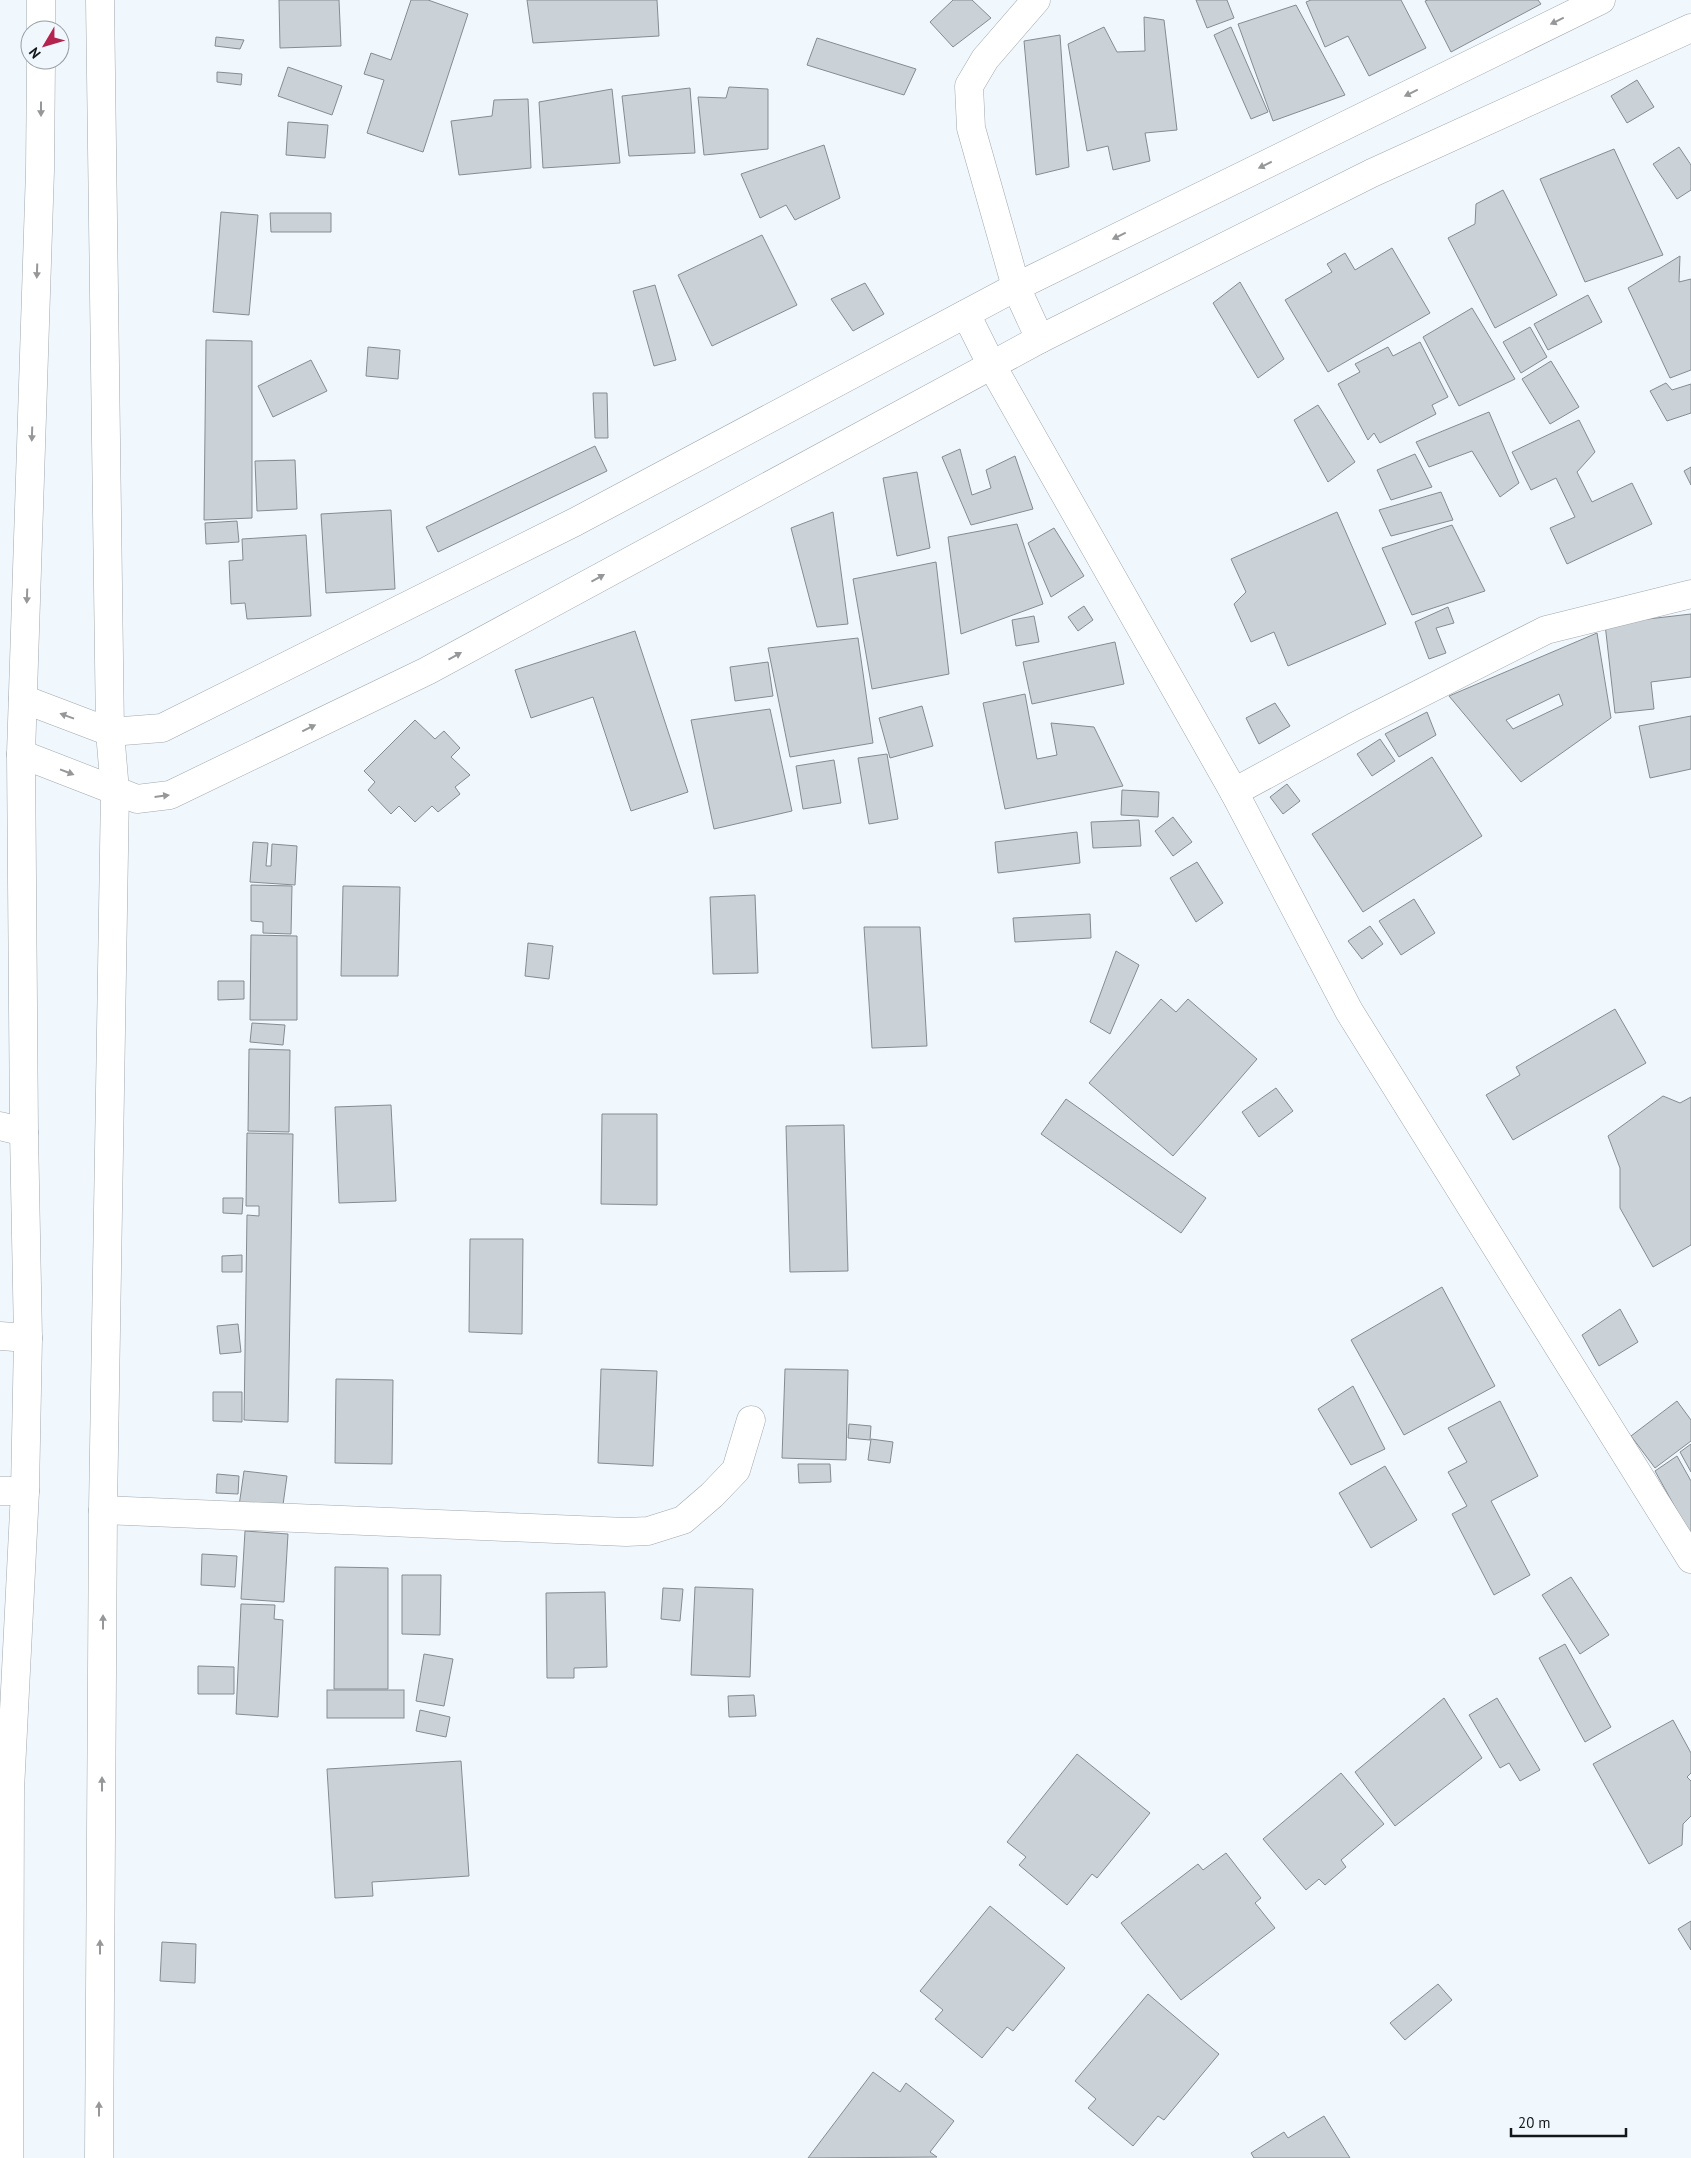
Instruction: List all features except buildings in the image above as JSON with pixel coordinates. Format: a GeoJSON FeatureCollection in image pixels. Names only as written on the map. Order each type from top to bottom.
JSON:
{"type":"FeatureCollection","features":[{"type":"Feature","properties":{"kind":"street"},"geometry":{"type":"LineString","coordinates":[[41,0],[41,20]]}},
{"type":"Feature","properties":{"kind":"street"},"geometry":{"type":"LineString","coordinates":[[99,2158],[104,1510],[115,791],[110,732],[100,0]]}},
{"type":"Feature","properties":{"kind":"street"},"geometry":{"type":"LineString","coordinates":[[1036,0],[985,59],[969,86],[971,128],[1016,287],[1040,339]]}},
{"type":"Feature","properties":{"kind":"street"},"geometry":{"type":"LineString","coordinates":[[24,700],[110,732],[162,728],[575,522],[1016,287],[1601,0]]}},
{"type":"Feature","properties":{"kind":"street"},"geometry":{"type":"LineString","coordinates":[[21,754],[137,798],[170,795],[427,671],[1040,339],[1372,173],[1691,28]]}},
{"type":"Feature","properties":{"kind":"street"},"geometry":{"type":"LineString","coordinates":[[9,2158],[13,1491],[28,1338],[12,1129],[21,754],[40,179],[41,70]]}},
{"type":"Feature","properties":{"kind":"street"},"geometry":{"type":"LineString","coordinates":[[966,314],[991,364],[1234,792],[1349,1011],[1691,1559]]}},
{"type":"Feature","properties":{"kind":"street"},"geometry":{"type":"LineString","coordinates":[[1234,792],[1354,727],[1546,630],[1691,594]]}},
{"type":"Feature","properties":{"kind":"street"},"geometry":{"type":"LineString","coordinates":[[0,1336],[28,1338]]}},
{"type":"Feature","properties":{"kind":"street"},"geometry":{"type":"LineString","coordinates":[[104,1510],[626,1532],[648,1531],[683,1520],[712,1495],[736,1470],[751,1420]]}}]}
